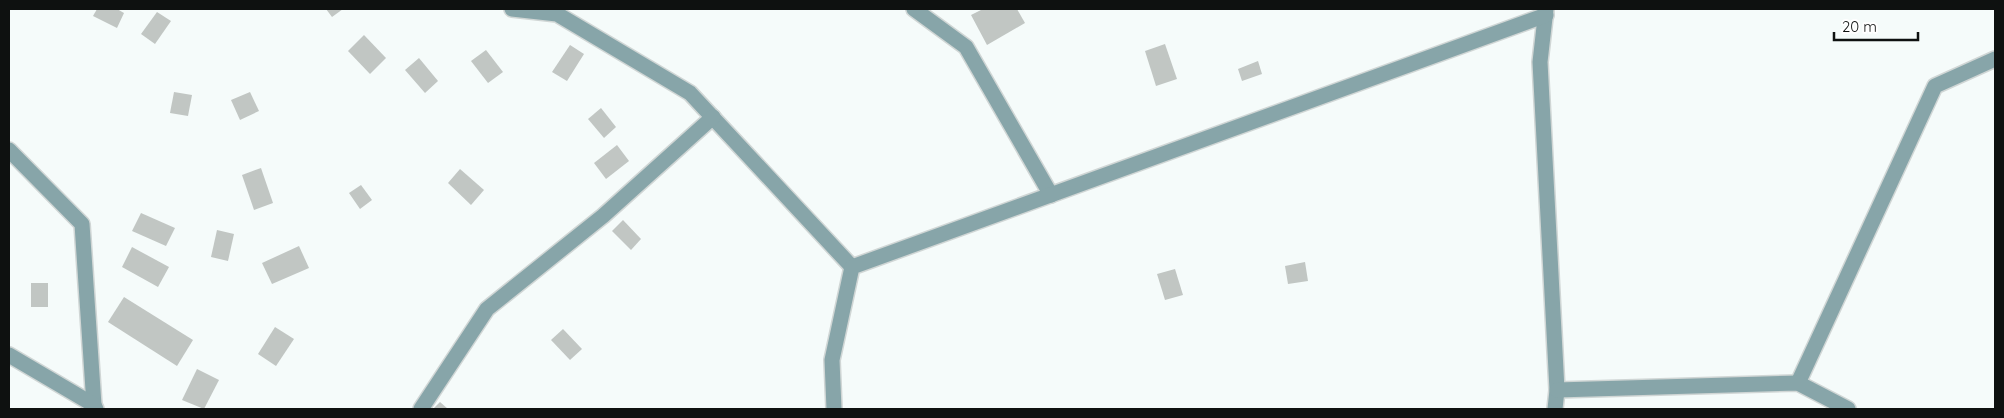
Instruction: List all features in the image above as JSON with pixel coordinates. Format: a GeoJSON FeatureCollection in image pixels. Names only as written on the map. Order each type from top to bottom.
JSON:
{"type":"FeatureCollection","features":[{"type":"Feature","properties":{"kind":"street"},"geometry":{"type":"LineString","coordinates":[[512,9],[557,14],[690,93],[852,267]]}},
{"type":"Feature","properties":{"kind":"street"},"geometry":{"type":"LineString","coordinates":[[914,9],[966,47],[1051,195]]}},
{"type":"Feature","properties":{"kind":"street"},"geometry":{"type":"LineString","coordinates":[[852,267],[1546,12],[1540,62],[1557,390],[1555,409]]}},
{"type":"Feature","properties":{"kind":"street"},"geometry":{"type":"LineString","coordinates":[[1798,383],[1935,86],[1995,59]]}},
{"type":"Feature","properties":{"kind":"street"},"geometry":{"type":"LineString","coordinates":[[421,409],[487,309],[603,216],[713,117]]}},
{"type":"Feature","properties":{"kind":"street"},"geometry":{"type":"LineString","coordinates":[[9,150],[82,224],[95,407]]}},
{"type":"Feature","properties":{"kind":"street"},"geometry":{"type":"LineString","coordinates":[[834,409],[832,360],[852,267]]}},
{"type":"Feature","properties":{"kind":"street"},"geometry":{"type":"LineString","coordinates":[[9,355],[95,407]]}},
{"type":"Feature","properties":{"kind":"street"},"geometry":{"type":"LineString","coordinates":[[1557,390],[1798,383],[1848,409]]}},
{"type":"Feature","properties":{"kind":"building"},"geometry":{"type":"Polygon","coordinates":[[[97,9],[117,9],[124,13],[117,28],[93,16],[97,9]]]}},
{"type":"Feature","properties":{"kind":"building"},"geometry":{"type":"Polygon","coordinates":[[[326,9],[343,9],[332,17],[326,9]]]}},
{"type":"Feature","properties":{"kind":"building"},"geometry":{"type":"Polygon","coordinates":[[[983,9],[1017,9],[1025,23],[987,45],[971,15],[983,9]]]}},
{"type":"Feature","properties":{"kind":"building"},"geometry":{"type":"Polygon","coordinates":[[[157,12],[171,21],[155,44],[141,34],[157,12]]]}},
{"type":"Feature","properties":{"kind":"building"},"geometry":{"type":"Polygon","coordinates":[[[364,35],[386,58],[370,74],[348,51],[364,35]]]}},
{"type":"Feature","properties":{"kind":"building"},"geometry":{"type":"Polygon","coordinates":[[[1165,44],[1177,79],[1156,86],[1145,51],[1165,44]]]}},
{"type":"Feature","properties":{"kind":"building"},"geometry":{"type":"Polygon","coordinates":[[[570,45],[584,54],[567,81],[552,72],[570,45]]]}},
{"type":"Feature","properties":{"kind":"building"},"geometry":{"type":"Polygon","coordinates":[[[486,50],[503,72],[488,83],[471,61],[486,50]]]}},
{"type":"Feature","properties":{"kind":"building"},"geometry":{"type":"Polygon","coordinates":[[[419,58],[438,81],[425,93],[405,70],[419,58]]]}},
{"type":"Feature","properties":{"kind":"building"},"geometry":{"type":"Polygon","coordinates":[[[1258,61],[1262,74],[1242,81],[1238,69],[1258,61]]]}},
{"type":"Feature","properties":{"kind":"building"},"geometry":{"type":"Polygon","coordinates":[[[174,92],[192,95],[188,116],[170,113],[174,92]]]}},
{"type":"Feature","properties":{"kind":"building"},"geometry":{"type":"Polygon","coordinates":[[[250,92],[259,111],[240,120],[231,100],[250,92]]]}},
{"type":"Feature","properties":{"kind":"building"},"geometry":{"type":"Polygon","coordinates":[[[601,108],[616,127],[604,138],[588,119],[601,108]]]}},
{"type":"Feature","properties":{"kind":"building"},"geometry":{"type":"Polygon","coordinates":[[[617,145],[629,161],[606,179],[594,163],[617,145]]]}},
{"type":"Feature","properties":{"kind":"building"},"geometry":{"type":"Polygon","coordinates":[[[261,168],[273,203],[254,210],[242,175],[261,168]]]}},
{"type":"Feature","properties":{"kind":"building"},"geometry":{"type":"Polygon","coordinates":[[[460,169],[484,190],[471,205],[448,183],[460,169]]]}},
{"type":"Feature","properties":{"kind":"building"},"geometry":{"type":"Polygon","coordinates":[[[361,185],[372,200],[360,209],[349,193],[361,185]]]}},
{"type":"Feature","properties":{"kind":"building"},"geometry":{"type":"Polygon","coordinates":[[[141,213],[175,228],[166,246],[132,231],[141,213]]]}},
{"type":"Feature","properties":{"kind":"building"},"geometry":{"type":"Polygon","coordinates":[[[623,220],[641,239],[631,250],[612,231],[623,220]]]}},
{"type":"Feature","properties":{"kind":"building"},"geometry":{"type":"Polygon","coordinates":[[[217,230],[234,234],[228,261],[211,257],[217,230]]]}},
{"type":"Feature","properties":{"kind":"building"},"geometry":{"type":"Polygon","coordinates":[[[299,246],[309,268],[272,284],[262,263],[299,246]]]}},
{"type":"Feature","properties":{"kind":"building"},"geometry":{"type":"Polygon","coordinates":[[[132,247],[169,267],[158,287],[122,267],[132,247]]]}},
{"type":"Feature","properties":{"kind":"building"},"geometry":{"type":"Polygon","coordinates":[[[1305,262],[1308,281],[1288,284],[1285,266],[1305,262]]]}},
{"type":"Feature","properties":{"kind":"building"},"geometry":{"type":"Polygon","coordinates":[[[1175,269],[1183,295],[1165,300],[1157,274],[1175,269]]]}},
{"type":"Feature","properties":{"kind":"building"},"geometry":{"type":"Polygon","coordinates":[[[31,283],[48,283],[48,307],[31,307],[31,283]]]}},
{"type":"Feature","properties":{"kind":"building"},"geometry":{"type":"Polygon","coordinates":[[[124,297],[193,340],[177,366],[108,322],[124,297]]]}},
{"type":"Feature","properties":{"kind":"building"},"geometry":{"type":"Polygon","coordinates":[[[275,327],[294,339],[276,366],[258,354],[275,327]]]}},
{"type":"Feature","properties":{"kind":"building"},"geometry":{"type":"Polygon","coordinates":[[[563,329],[582,349],[570,360],[551,340],[563,329]]]}},
{"type":"Feature","properties":{"kind":"building"},"geometry":{"type":"Polygon","coordinates":[[[197,369],[219,380],[204,409],[182,400],[197,369]]]}},
{"type":"Feature","properties":{"kind":"building"},"geometry":{"type":"Polygon","coordinates":[[[440,402],[448,409],[433,409],[440,402]]]}}]}
